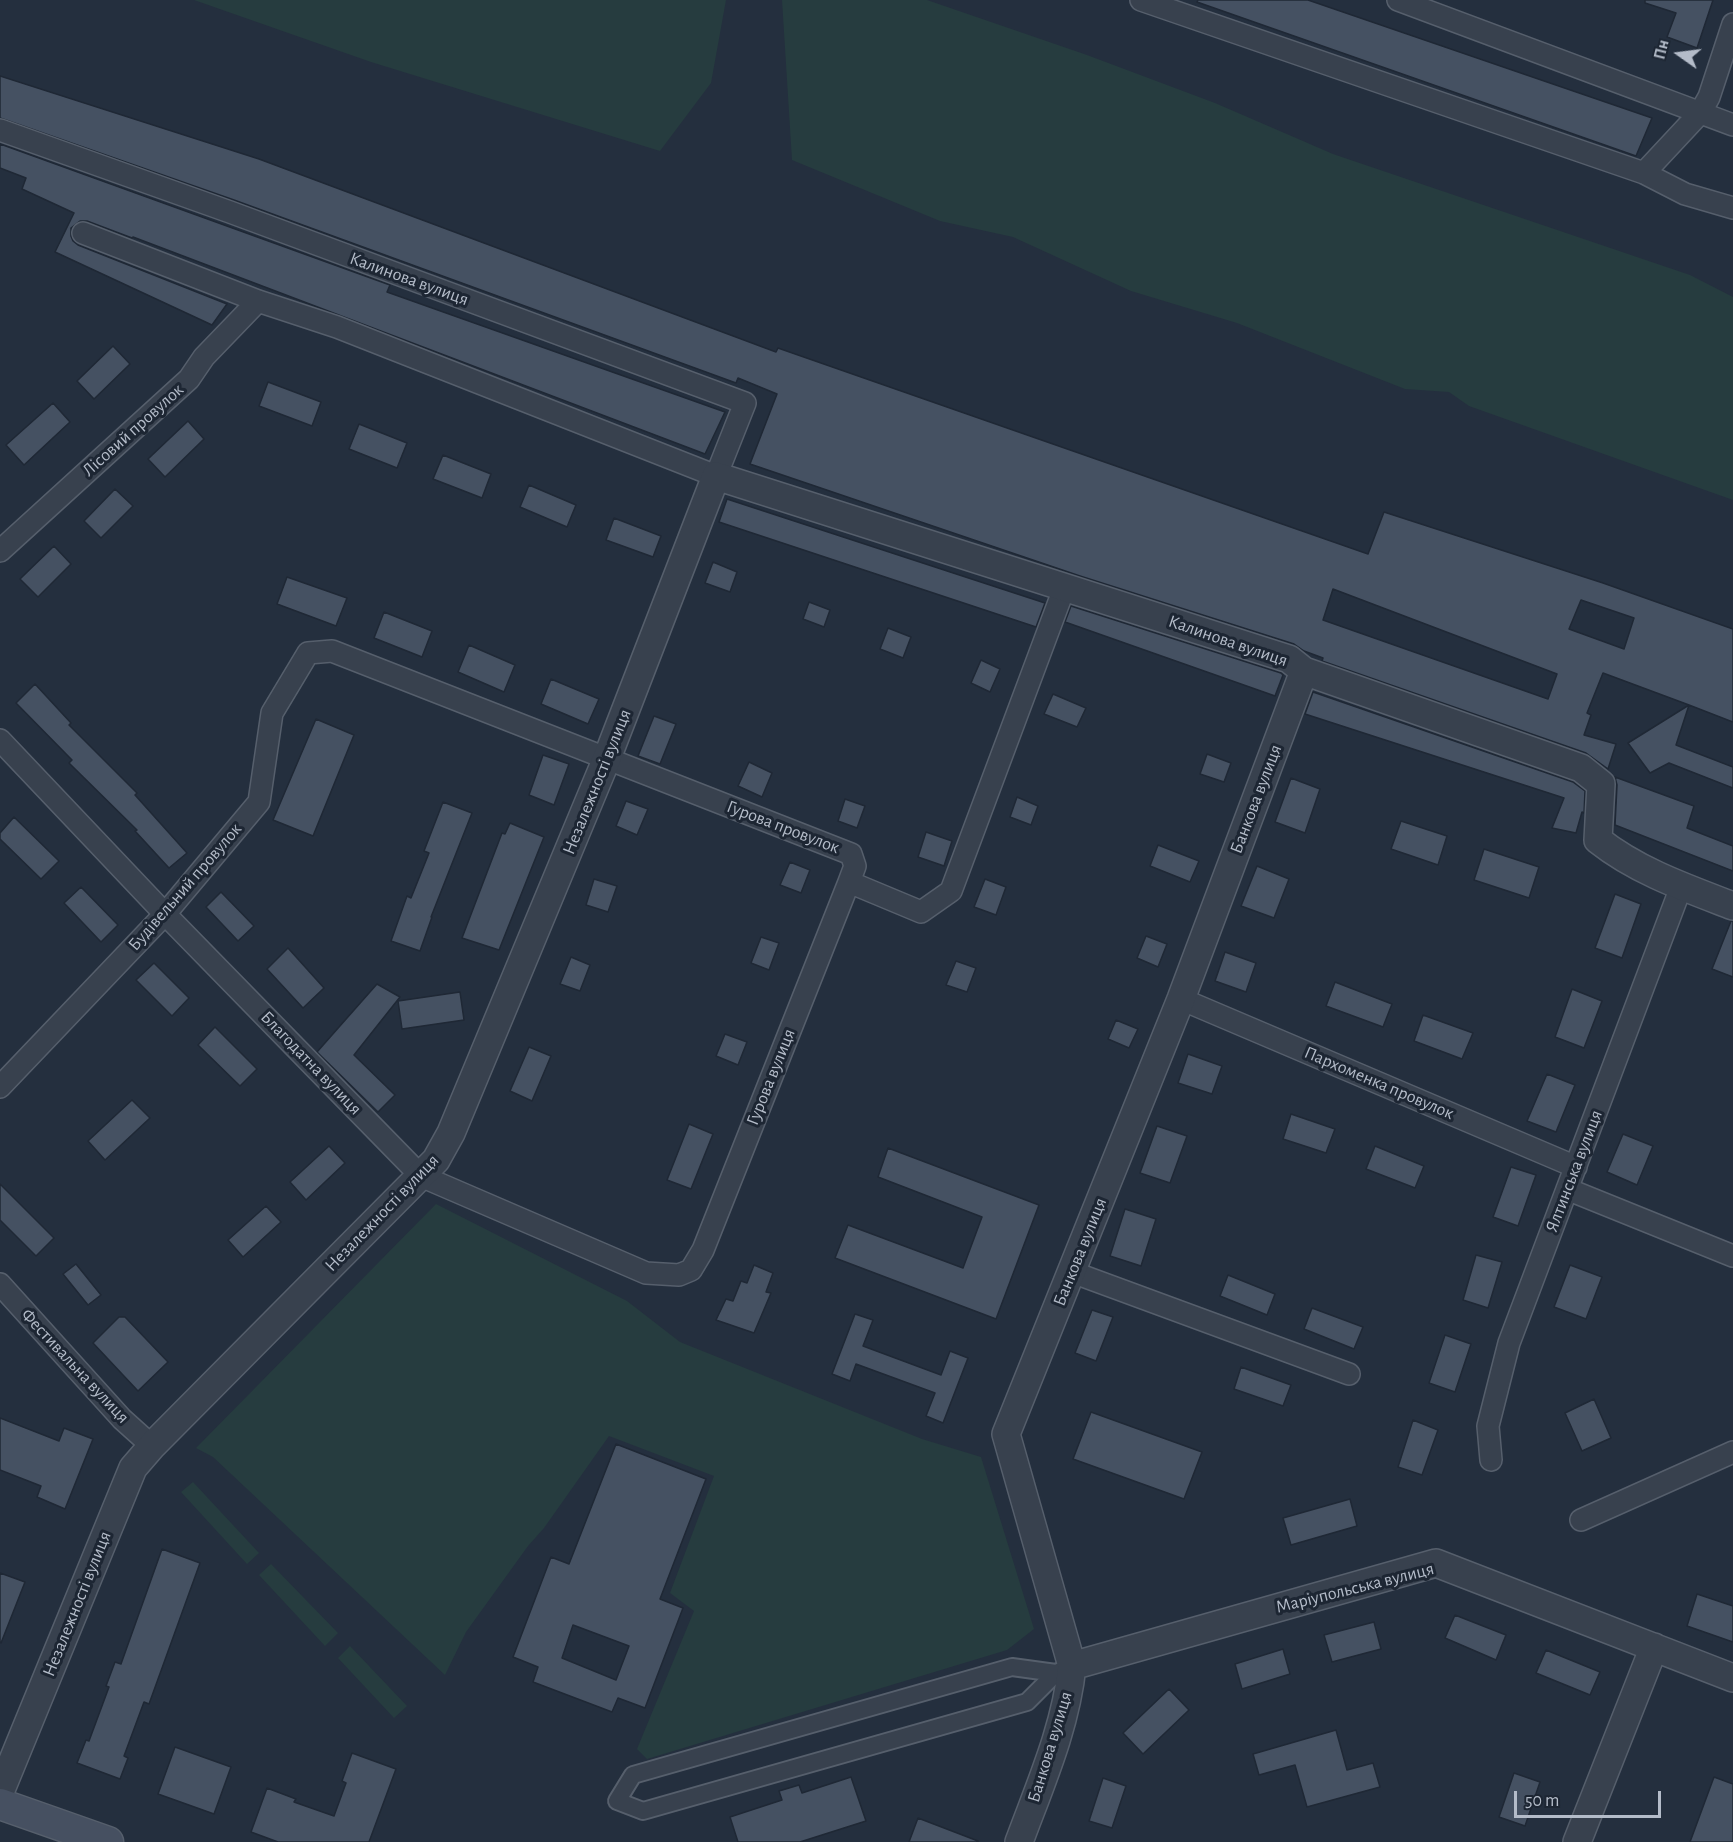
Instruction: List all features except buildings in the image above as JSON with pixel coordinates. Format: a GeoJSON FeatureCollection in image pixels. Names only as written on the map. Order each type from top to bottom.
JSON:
{"type":"FeatureCollection","features":[{"type":"Feature","properties":{"kind":"main road"},"geometry":{"type":"LineString","coordinates":[[0,1804],[108,1842]]}},
{"type":"Feature","properties":{"kind":"street"},"geometry":{"type":"LineString","coordinates":[[1141,0],[1644,173],[1685,194],[1733,208]]}},
{"type":"Feature","properties":{"kind":"street"},"geometry":{"type":"LineString","coordinates":[[1398,0],[1733,125]]}},
{"type":"Feature","properties":{"kind":"street"},"geometry":{"type":"LineString","coordinates":[[1644,173],[1700,113],[1708,97],[1733,24]]}},
{"type":"Feature","properties":{"kind":"street","name":"Калинова вулиця"},"geometry":{"type":"LineString","coordinates":[[0,130],[230,212],[745,403],[717,476]]}},
{"type":"Feature","properties":{"kind":"street","name":"Калинова вулиця"},"geometry":{"type":"LineString","coordinates":[[83,233],[258,301],[337,327],[717,476],[1289,659],[1304,671],[1581,768],[1601,784],[1598,840],[1617,856],[1681,887],[1733,906]]}},
{"type":"Feature","properties":{"kind":"street","name":"Лісовий провулок"},"geometry":{"type":"LineString","coordinates":[[0,551],[189,379],[204,357],[258,301]]}},
{"type":"Feature","properties":{"kind":"street","name":"Незалежності вулиця"},"geometry":{"type":"LineString","coordinates":[[0,1792],[133,1468],[152,1446],[421,1176],[436,1160],[451,1133],[608,758],[717,476]]}},
{"type":"Feature","properties":{"kind":"street"},"geometry":{"type":"LineString","coordinates":[[849,882],[921,912],[951,891],[1065,586]]}},
{"type":"Feature","properties":{"kind":"street","name":"Гурова провулок"},"geometry":{"type":"LineString","coordinates":[[308,653],[332,651],[851,854],[855,866],[849,882]]}},
{"type":"Feature","properties":{"kind":"street","name":"Будівельний провулок"},"geometry":{"type":"LineString","coordinates":[[0,1087],[165,914],[259,802],[272,713],[308,653]]}},
{"type":"Feature","properties":{"kind":"street","name":"Банкова вулиця"},"geometry":{"type":"LineString","coordinates":[[1019,1842],[1044,1775],[1069,1696],[1006,1434],[1181,999],[1304,671]]}},
{"type":"Feature","properties":{"kind":"street","name":"Благодатна вулиця"},"geometry":{"type":"LineString","coordinates":[[0,740],[165,914],[421,1176],[646,1273],[679,1275],[691,1270]]}},
{"type":"Feature","properties":{"kind":"street","name":"Гурова вулиця"},"geometry":{"type":"LineString","coordinates":[[691,1270],[703,1250],[849,882]]}},
{"type":"Feature","properties":{"kind":"street","name":"Ялтинська вулиця"},"geometry":{"type":"LineString","coordinates":[[1491,1460],[1488,1426],[1509,1343],[1681,887]]}},
{"type":"Feature","properties":{"kind":"street","name":"Пархоменка провулок"},"geometry":{"type":"LineString","coordinates":[[1181,999],[1576,1167]]}},
{"type":"Feature","properties":{"kind":"street"},"geometry":{"type":"LineString","coordinates":[[1567,1189],[1733,1256]]}},
{"type":"Feature","properties":{"kind":"street"},"geometry":{"type":"LineString","coordinates":[[1072,1272],[1349,1374]]}},
{"type":"Feature","properties":{"kind":"street","name":"Фестивальна вулиця"},"geometry":{"type":"LineString","coordinates":[[0,1284],[122,1419],[152,1446]]}},
{"type":"Feature","properties":{"kind":"street"},"geometry":{"type":"LineString","coordinates":[[1581,1520],[1733,1452]]}},
{"type":"Feature","properties":{"kind":"street","name":"Маріупольська вулиця"},"geometry":{"type":"LineString","coordinates":[[1064,1670],[1187,1632],[1436,1563],[1733,1678]]}},
{"type":"Feature","properties":{"kind":"street"},"geometry":{"type":"LineString","coordinates":[[1577,1842],[1654,1647]]}},
{"type":"Feature","properties":{"kind":"street"},"geometry":{"type":"LineString","coordinates":[[1012,1667],[1064,1670],[1027,1702],[643,1811],[617,1801],[633,1775],[1012,1667]]}},
{"type":"Feature","properties":{"kind":"green space"},"geometry":{"type":"Polygon","coordinates":[[[194,0],[726,0],[711,83],[660,151],[371,62],[194,0]]]}},
{"type":"Feature","properties":{"kind":"green space"},"geometry":{"type":"Polygon","coordinates":[[[782,0],[927,0],[1087,55],[1215,103],[1333,154],[1690,275],[1733,297],[1733,500],[1469,406],[1449,392],[1405,389],[1237,323],[1131,291],[1013,237],[940,221],[792,160],[782,0]]]}},
{"type":"Feature","properties":{"kind":"green space"},"geometry":{"type":"Polygon","coordinates":[[[436,1204],[627,1301],[680,1342],[922,1439],[981,1457],[1034,1629],[1007,1650],[647,1759],[637,1749],[694,1611],[670,1593],[714,1476],[609,1436],[466,1632],[445,1675],[213,1457],[196,1448],[436,1204]]]}},
{"type":"Feature","properties":{"kind":"green space"},"geometry":{"type":"Polygon","coordinates":[[[193,1482],[259,1553],[247,1564],[181,1492],[193,1482]]]}},
{"type":"Feature","properties":{"kind":"green space"},"geometry":{"type":"Polygon","coordinates":[[[271,1564],[338,1633],[325,1646],[259,1575],[271,1564]]]}},
{"type":"Feature","properties":{"kind":"green space"},"geometry":{"type":"Polygon","coordinates":[[[350,1646],[407,1706],[394,1718],[338,1658],[350,1646]]]}}]}
